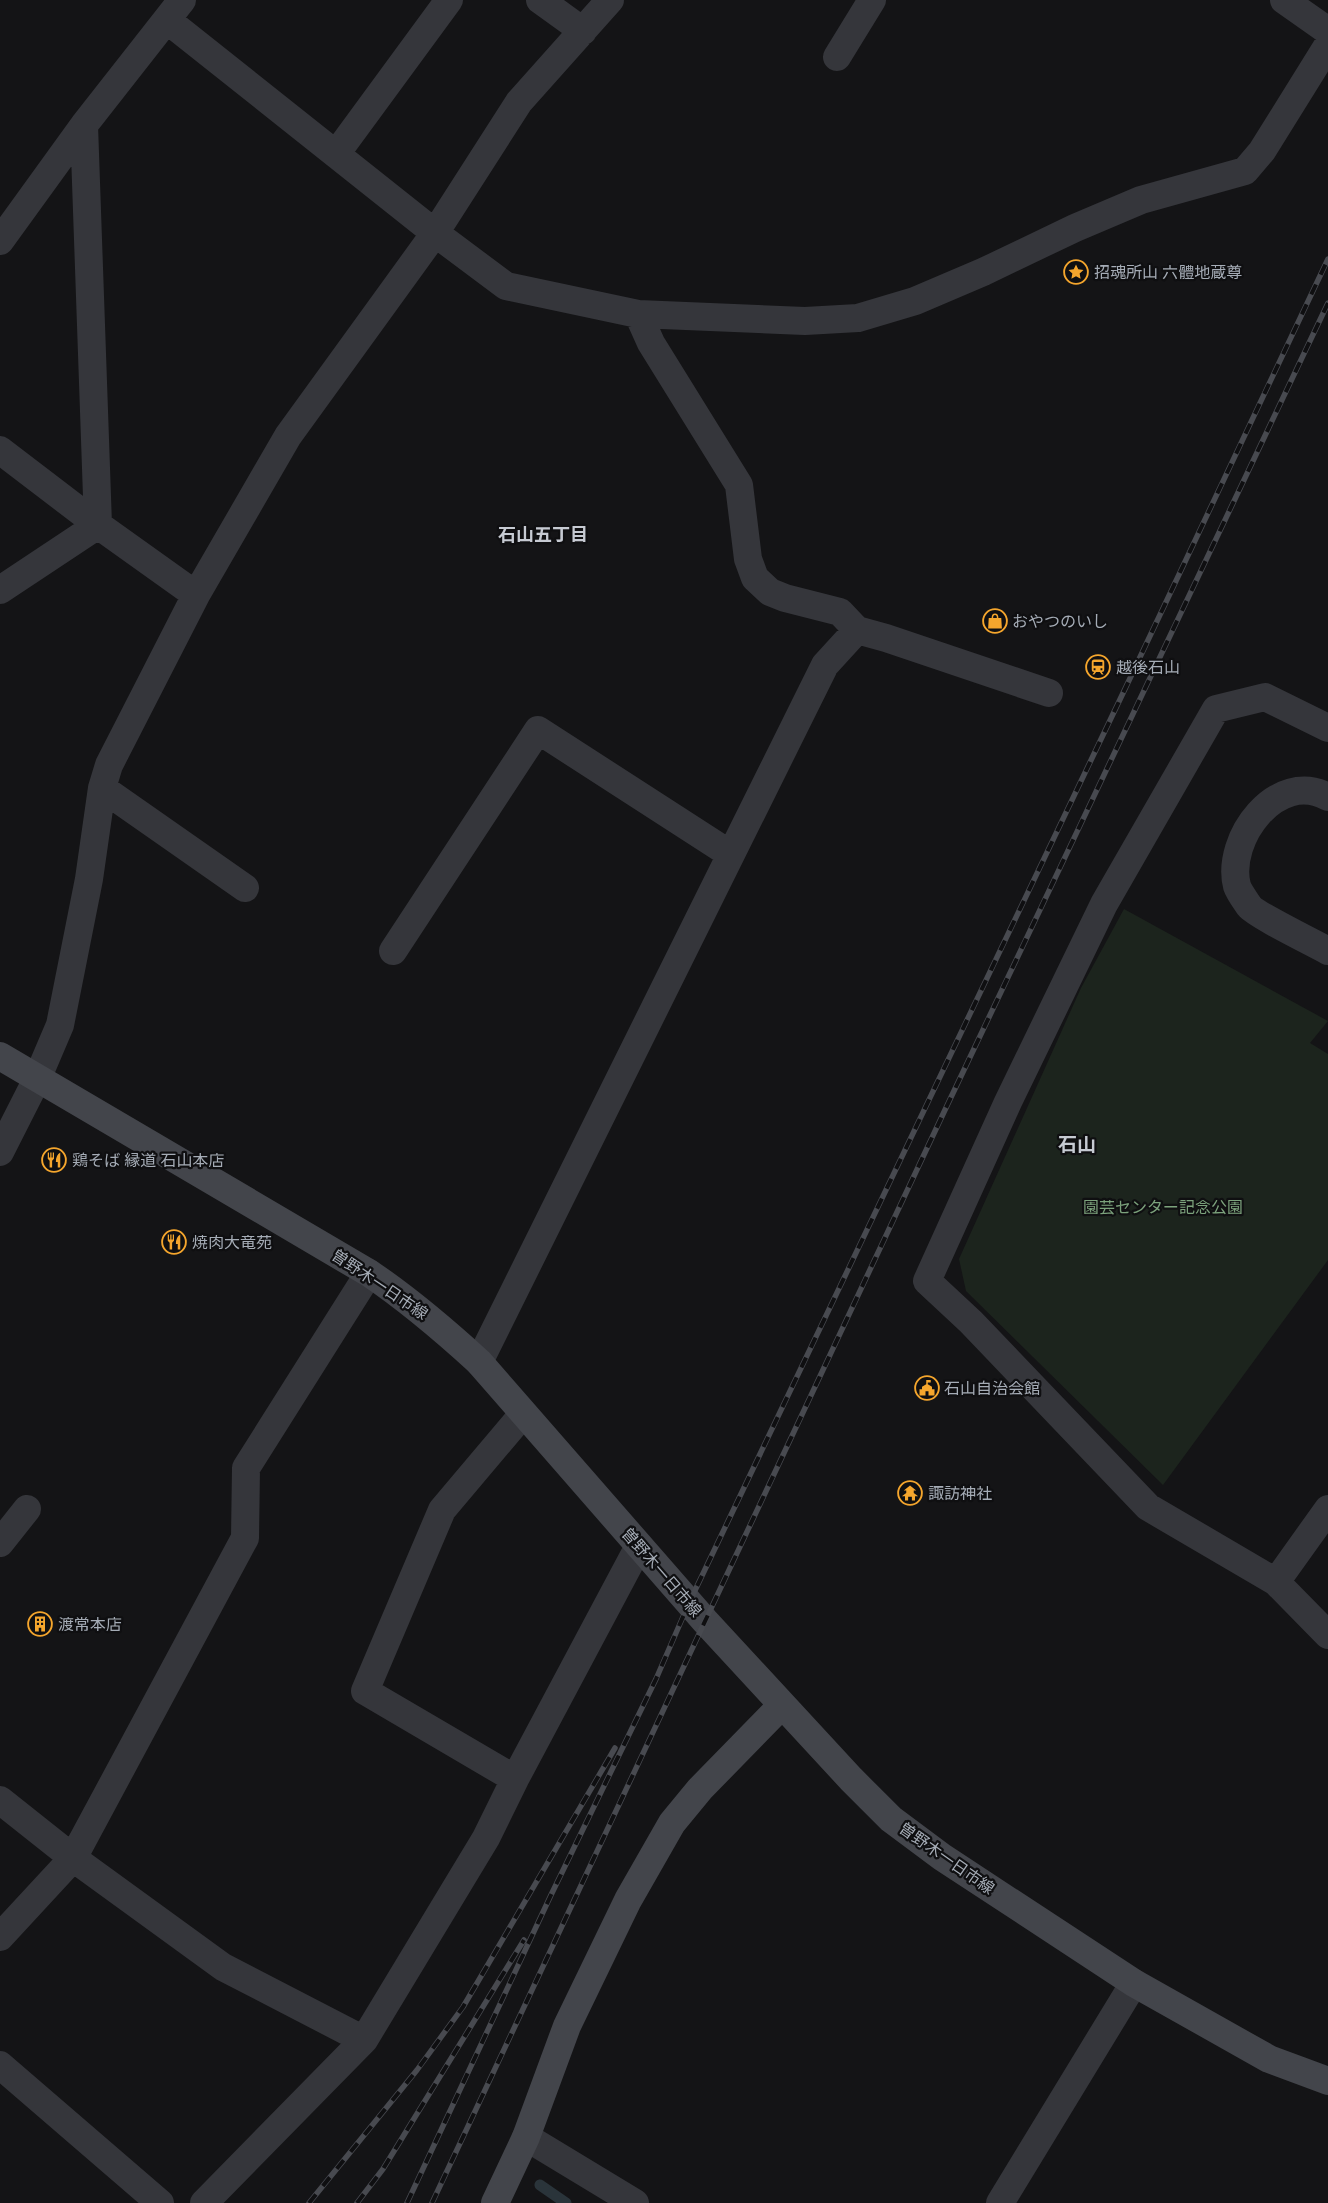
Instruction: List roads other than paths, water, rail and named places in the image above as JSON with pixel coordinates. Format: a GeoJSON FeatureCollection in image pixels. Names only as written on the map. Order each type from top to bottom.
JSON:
{"type":"FeatureCollection","features":[{"type":"Feature","properties":{"kind":"main road","name":"曽野木一日市線"},"geometry":{"type":"LineString","coordinates":[[0,1056],[369,1273],[407,1299],[479,1362],[639,1546],[782,1705],[891,1819],[942,1857],[1134,1982],[1269,2060],[1328,2081]]}},
{"type":"Feature","properties":{"kind":"main road"},"geometry":{"type":"LineString","coordinates":[[495,2203],[526,2137],[567,2026],[628,1900],[672,1823],[700,1789],[782,1705]]}},
{"type":"Feature","properties":{"kind":"street"},"geometry":{"type":"LineString","coordinates":[[336,154],[449,0]]}},
{"type":"Feature","properties":{"kind":"street"},"geometry":{"type":"LineString","coordinates":[[540,0],[583,31]]}},
{"type":"Feature","properties":{"kind":"street"},"geometry":{"type":"LineString","coordinates":[[0,1152],[38,1079],[60,1025],[89,879],[102,788],[110,765],[196,595],[288,436],[435,233],[520,102],[610,0]]}},
{"type":"Feature","properties":{"kind":"street"},"geometry":{"type":"LineString","coordinates":[[837,57],[872,0]]}},
{"type":"Feature","properties":{"kind":"street"},"geometry":{"type":"LineString","coordinates":[[1284,0],[1328,31]]}},
{"type":"Feature","properties":{"kind":"street"},"geometry":{"type":"LineString","coordinates":[[0,241],[84,125],[175,10],[336,154],[435,233],[506,286],[638,314],[805,321],[858,318],[915,301],[1141,200],[1245,171],[1262,151],[1328,45]]}},
{"type":"Feature","properties":{"kind":"street"},"geometry":{"type":"LineString","coordinates":[[84,125],[98,525]]}},
{"type":"Feature","properties":{"kind":"street"},"geometry":{"type":"LineString","coordinates":[[638,314],[651,343],[739,485],[748,559],[755,578],[770,592],[785,598],[840,612],[857,630],[1049,693]]}},
{"type":"Feature","properties":{"kind":"street"},"geometry":{"type":"LineString","coordinates":[[0,450],[98,525],[196,595]]}},
{"type":"Feature","properties":{"kind":"street"},"geometry":{"type":"LineString","coordinates":[[0,590],[98,525]]}},
{"type":"Feature","properties":{"kind":"street"},"geometry":{"type":"LineString","coordinates":[[479,1362],[825,665],[857,630]]}},
{"type":"Feature","properties":{"kind":"street"},"geometry":{"type":"LineString","coordinates":[[1328,728],[1266,696],[1216,708],[1104,904],[1008,1102],[927,1281],[977,1329],[1148,1507],[1276,1582],[1328,1635]]}},
{"type":"Feature","properties":{"kind":"street"},"geometry":{"type":"LineString","coordinates":[[393,950],[538,730],[730,854]]}},
{"type":"Feature","properties":{"kind":"street"},"geometry":{"type":"LineString","coordinates":[[102,788],[245,888]]}},
{"type":"Feature","properties":{"kind":"street"},"geometry":{"type":"LineString","coordinates":[[1328,797],[1318,792],[1301,792],[1282,795],[1274,800],[1260,811],[1238,847],[1236,866],[1238,887],[1250,908],[1328,951]]}},
{"type":"Feature","properties":{"kind":"street"},"geometry":{"type":"LineString","coordinates":[[0,1937],[74,1858],[245,1538],[246,1468],[369,1273]]}},
{"type":"Feature","properties":{"kind":"street"},"geometry":{"type":"LineString","coordinates":[[515,1779],[365,1691],[442,1510],[523,1414]]}},
{"type":"Feature","properties":{"kind":"street"},"geometry":{"type":"LineString","coordinates":[[0,1543],[27,1509]]}},
{"type":"Feature","properties":{"kind":"street"},"geometry":{"type":"LineString","coordinates":[[1276,1582],[1328,1509]]}},
{"type":"Feature","properties":{"kind":"street"},"geometry":{"type":"LineString","coordinates":[[204,2203],[364,2040],[486,1838],[515,1779],[639,1546]]}},
{"type":"Feature","properties":{"kind":"street"},"geometry":{"type":"LineString","coordinates":[[0,1800],[74,1858],[223,1967],[364,2040]]}},
{"type":"Feature","properties":{"kind":"street"},"geometry":{"type":"LineString","coordinates":[[1000,2203],[1134,1982]]}},
{"type":"Feature","properties":{"kind":"street"},"geometry":{"type":"LineString","coordinates":[[0,2065],[160,2203]]}},
{"type":"Feature","properties":{"kind":"street"},"geometry":{"type":"LineString","coordinates":[[526,2137],[635,2203]]}},
{"type":"Feature","properties":{"kind":"waterway"},"geometry":{"type":"LineString","coordinates":[[540,2185],[566,2203]]}},
{"type":"Feature","properties":{"kind":"railway"},"geometry":{"type":"LineString","coordinates":[[407,2203],[551,1895],[656,1679],[689,1603],[1328,259]]}},
{"type":"Feature","properties":{"kind":"railway"},"geometry":{"type":"LineString","coordinates":[[432,2203],[944,1112],[1328,303]]}},
{"type":"Feature","properties":{"kind":"railway"},"geometry":{"type":"LineString","coordinates":[[309,2203],[417,2070],[463,2007],[615,1748]]}},
{"type":"Feature","properties":{"kind":"railway"},"geometry":{"type":"LineString","coordinates":[[357,2203],[383,2169],[524,1940]]}},
{"type":"Feature","properties":{"kind":"place","name":"招魂所山 六體地蔵尊"},"geometry":{"type":"Point","coordinates":[1076,272]}},
{"type":"Feature","properties":{"kind":"place","name":"おやつのいし"},"geometry":{"type":"Point","coordinates":[995,621]}},
{"type":"Feature","properties":{"kind":"place","name":"越後石山"},"geometry":{"type":"Point","coordinates":[1098,667]}},
{"type":"Feature","properties":{"kind":"place","name":"鶏そば 縁道 石山本店"},"geometry":{"type":"Point","coordinates":[54,1160]}},
{"type":"Feature","properties":{"kind":"place","name":"焼肉大竜苑"},"geometry":{"type":"Point","coordinates":[174,1242]}},
{"type":"Feature","properties":{"kind":"place","name":"石山自治会館"},"geometry":{"type":"Point","coordinates":[927,1388]}},
{"type":"Feature","properties":{"kind":"place","name":"諏訪神社"},"geometry":{"type":"Point","coordinates":[910,1493]}},
{"type":"Feature","properties":{"kind":"place","name":"渡常本店"},"geometry":{"type":"Point","coordinates":[40,1624]}},
{"type":"Feature","properties":{"kind":"district","name":"石山五丁目"},"geometry":{"type":"Point","coordinates":[543,534]}},
{"type":"Feature","properties":{"kind":"district","name":"石山"},"geometry":{"type":"Point","coordinates":[1077,1144]}},
{"type":"Feature","properties":{"kind":"park label","name":"園芸センター記念公園"},"geometry":{"type":"Point","coordinates":[1163,1207]}}]}
